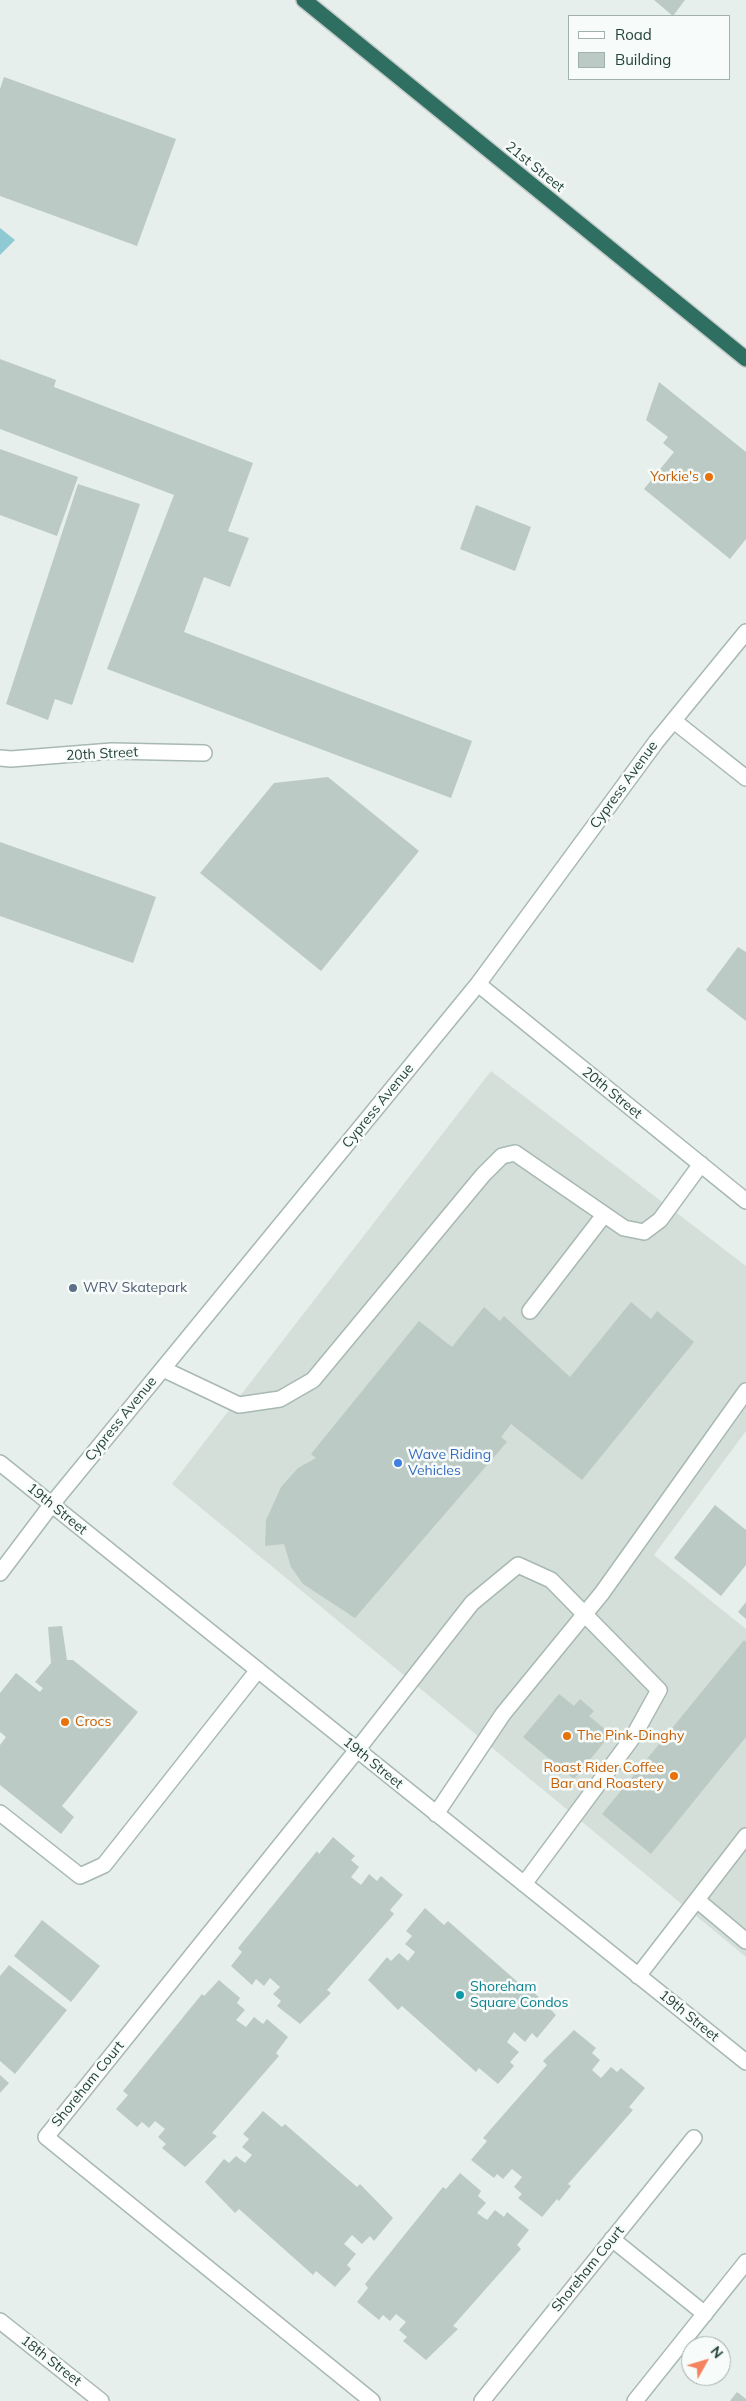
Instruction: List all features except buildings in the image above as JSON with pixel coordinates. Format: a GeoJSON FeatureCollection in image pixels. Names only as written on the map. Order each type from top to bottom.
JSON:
{"type":"FeatureCollection","features":[{"type":"Feature","properties":{"kind":"highway","name":"21st Street"},"geometry":{"type":"LineString","coordinates":[[304,0],[746,359]]}},
{"type":"Feature","properties":{"kind":"street","name":"Cypress Avenue"},"geometry":{"type":"LineString","coordinates":[[0,1573],[52,1504],[478,984],[656,742],[746,632]]}},
{"type":"Feature","properties":{"kind":"street"},"geometry":{"type":"LineString","coordinates":[[674,721],[746,778]]}},
{"type":"Feature","properties":{"kind":"street","name":"20th Street"},"geometry":{"type":"LineString","coordinates":[[0,758],[11,760],[112,751],[204,753]]}},
{"type":"Feature","properties":{"kind":"street","name":"20th Street"},"geometry":{"type":"LineString","coordinates":[[478,984],[746,1201]]}},
{"type":"Feature","properties":{"kind":"street"},"geometry":{"type":"LineString","coordinates":[[163,1369],[239,1405],[280,1399],[313,1380],[483,1175],[502,1156],[514,1153],[624,1228],[644,1232],[660,1220],[701,1164]]}},
{"type":"Feature","properties":{"kind":"street"},"geometry":{"type":"LineString","coordinates":[[530,1311],[604,1215]]}},
{"type":"Feature","properties":{"kind":"street"},"geometry":{"type":"LineString","coordinates":[[436,1814],[503,1714],[602,1593],[746,1391]]}},
{"type":"Feature","properties":{"kind":"street","name":"19th Street"},"geometry":{"type":"LineString","coordinates":[[0,1463],[746,2062]]}},
{"type":"Feature","properties":{"kind":"street"},"geometry":{"type":"LineString","coordinates":[[357,1750],[472,1603],[518,1565],[552,1580],[660,1690],[633,1737],[524,1884]]}},
{"type":"Feature","properties":{"kind":"street"},"geometry":{"type":"LineString","coordinates":[[0,1813],[80,1876],[104,1865],[258,1670]]}},
{"type":"Feature","properties":{"kind":"street","name":"Shoreham Court"},"geometry":{"type":"LineString","coordinates":[[357,1750],[46,2137],[372,2401]]}},
{"type":"Feature","properties":{"kind":"street"},"geometry":{"type":"LineString","coordinates":[[638,1976],[746,1836]]}},
{"type":"Feature","properties":{"kind":"street"},"geometry":{"type":"LineString","coordinates":[[697,1900],[746,1941]]}},
{"type":"Feature","properties":{"kind":"street","name":"Shoreham Court"},"geometry":{"type":"LineString","coordinates":[[482,2401],[694,2138]]}},
{"type":"Feature","properties":{"kind":"street"},"geometry":{"type":"LineString","coordinates":[[612,2239],[705,2314]]}},
{"type":"Feature","properties":{"kind":"street"},"geometry":{"type":"LineString","coordinates":[[635,2401],[746,2262]]}},
{"type":"Feature","properties":{"kind":"street","name":"18th Street"},"geometry":{"type":"LineString","coordinates":[[0,2321],[101,2401]]}},
{"type":"Feature","properties":{"kind":"shaded area"},"geometry":{"type":"Polygon","coordinates":[[[491,1071],[746,1266],[746,1431],[654,1555],[746,1629],[746,1957],[172,1484],[491,1071]]]}},
{"type":"Feature","properties":{"kind":"water"},"geometry":{"type":"Polygon","coordinates":[[[0,228],[15,240],[0,255],[0,228]]]}},
{"type":"Feature","properties":{"kind":"place","name":"Yorkie's"},"geometry":{"type":"Point","coordinates":[709,477]}},
{"type":"Feature","properties":{"kind":"place","name":"WRV Skatepark"},"geometry":{"type":"Point","coordinates":[73,1288]}},
{"type":"Feature","properties":{"kind":"place","name":"Wave Riding Vehicles"},"geometry":{"type":"Point","coordinates":[398,1463]}},
{"type":"Feature","properties":{"kind":"place","name":"Crocs"},"geometry":{"type":"Point","coordinates":[65,1722]}},
{"type":"Feature","properties":{"kind":"place","name":"The Pink-Dinghy"},"geometry":{"type":"Point","coordinates":[567,1736]}},
{"type":"Feature","properties":{"kind":"place","name":"Roast Rider Coffee Bar and Roastery"},"geometry":{"type":"Point","coordinates":[674,1776]}},
{"type":"Feature","properties":{"kind":"place","name":"Shoreham Square Condos"},"geometry":{"type":"Point","coordinates":[460,1995]}}]}
